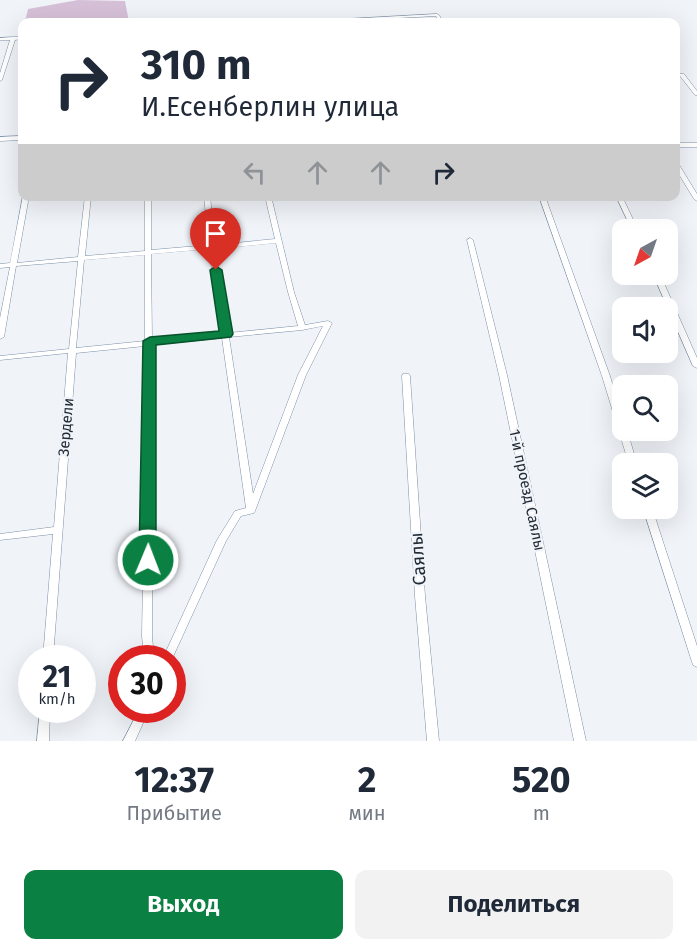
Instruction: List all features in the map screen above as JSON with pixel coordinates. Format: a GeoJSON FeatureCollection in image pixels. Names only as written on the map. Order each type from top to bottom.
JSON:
{"type":"FeatureCollection","features":[{"type":"Feature","properties":{"kind":"street"},"geometry":{"type":"LineString","coordinates":[[386,18],[436,15],[438,18]]}},
{"type":"Feature","properties":{"kind":"street"},"geometry":{"type":"LineString","coordinates":[[0,80],[13,38]]}},
{"type":"Feature","properties":{"kind":"street"},"geometry":{"type":"LineString","coordinates":[[0,39],[18,38]]}},
{"type":"Feature","properties":{"kind":"street"},"geometry":{"type":"LineString","coordinates":[[682,75],[697,94]]}},
{"type":"Feature","properties":{"kind":"street"},"geometry":{"type":"LineString","coordinates":[[0,139],[18,138]]}},
{"type":"Feature","properties":{"kind":"street"},"geometry":{"type":"LineString","coordinates":[[680,145],[697,145]]}},
{"type":"Feature","properties":{"kind":"street"},"geometry":{"type":"LineString","coordinates":[[680,171],[697,199]]}},
{"type":"Feature","properties":{"kind":"street"},"geometry":{"type":"LineString","coordinates":[[0,337],[25,201]]}},
{"type":"Feature","properties":{"kind":"street","name":"Зердели"},"geometry":{"type":"LineString","coordinates":[[49,645],[57,530],[88,201]]}},
{"type":"Feature","properties":{"kind":"street"},"geometry":{"type":"LineString","coordinates":[[148,201],[150,341],[148,645]]}},
{"type":"Feature","properties":{"kind":"street"},"geometry":{"type":"LineString","coordinates":[[207,201],[212,248],[251,511]]}},
{"type":"Feature","properties":{"kind":"street"},"geometry":{"type":"LineString","coordinates":[[269,201],[302,328]]}},
{"type":"Feature","properties":{"kind":"street"},"geometry":{"type":"LineString","coordinates":[[544,201],[612,398]]}},
{"type":"Feature","properties":{"kind":"street"},"geometry":{"type":"LineString","coordinates":[[621,201],[630,219]]}},
{"type":"Feature","properties":{"kind":"street","name":"1-й проезд Саялы"},"geometry":{"type":"LineString","coordinates":[[470,240],[503,375],[580,741]]}},
{"type":"Feature","properties":{"kind":"street"},"geometry":{"type":"LineString","coordinates":[[0,266],[278,241]]}},
{"type":"Feature","properties":{"kind":"street"},"geometry":{"type":"LineString","coordinates":[[661,285],[697,366]]}},
{"type":"Feature","properties":{"kind":"street"},"geometry":{"type":"LineString","coordinates":[[0,358],[150,341],[302,328],[328,323],[302,375],[251,511]]}},
{"type":"Feature","properties":{"kind":"street","name":"Саялы"},"geometry":{"type":"LineString","coordinates":[[406,376],[420,596],[433,741]]}},
{"type":"Feature","properties":{"kind":"street"},"geometry":{"type":"LineString","coordinates":[[174,645],[222,540],[238,513],[251,511]]}},
{"type":"Feature","properties":{"kind":"street"},"geometry":{"type":"LineString","coordinates":[[651,519],[697,662]]}},
{"type":"Feature","properties":{"kind":"street"},"geometry":{"type":"LineString","coordinates":[[0,537],[57,530]]}},
{"type":"Feature","properties":{"kind":"street"},"geometry":{"type":"LineString","coordinates":[[43,741],[44,723]]}},
{"type":"Feature","properties":{"kind":"street"},"geometry":{"type":"LineString","coordinates":[[129,741],[138,723]]}},
{"type":"Feature","properties":{"kind":"shaded area"},"geometry":{"type":"Polygon","coordinates":[[[78,0],[125,1],[128,18],[26,18],[28,9],[78,0]]]}},
{"type":"Feature","properties":{"kind":"route"},"geometry":{"type":"LineString","coordinates":[[148,560],[150,341],[226,334],[216,270]]}}]}
